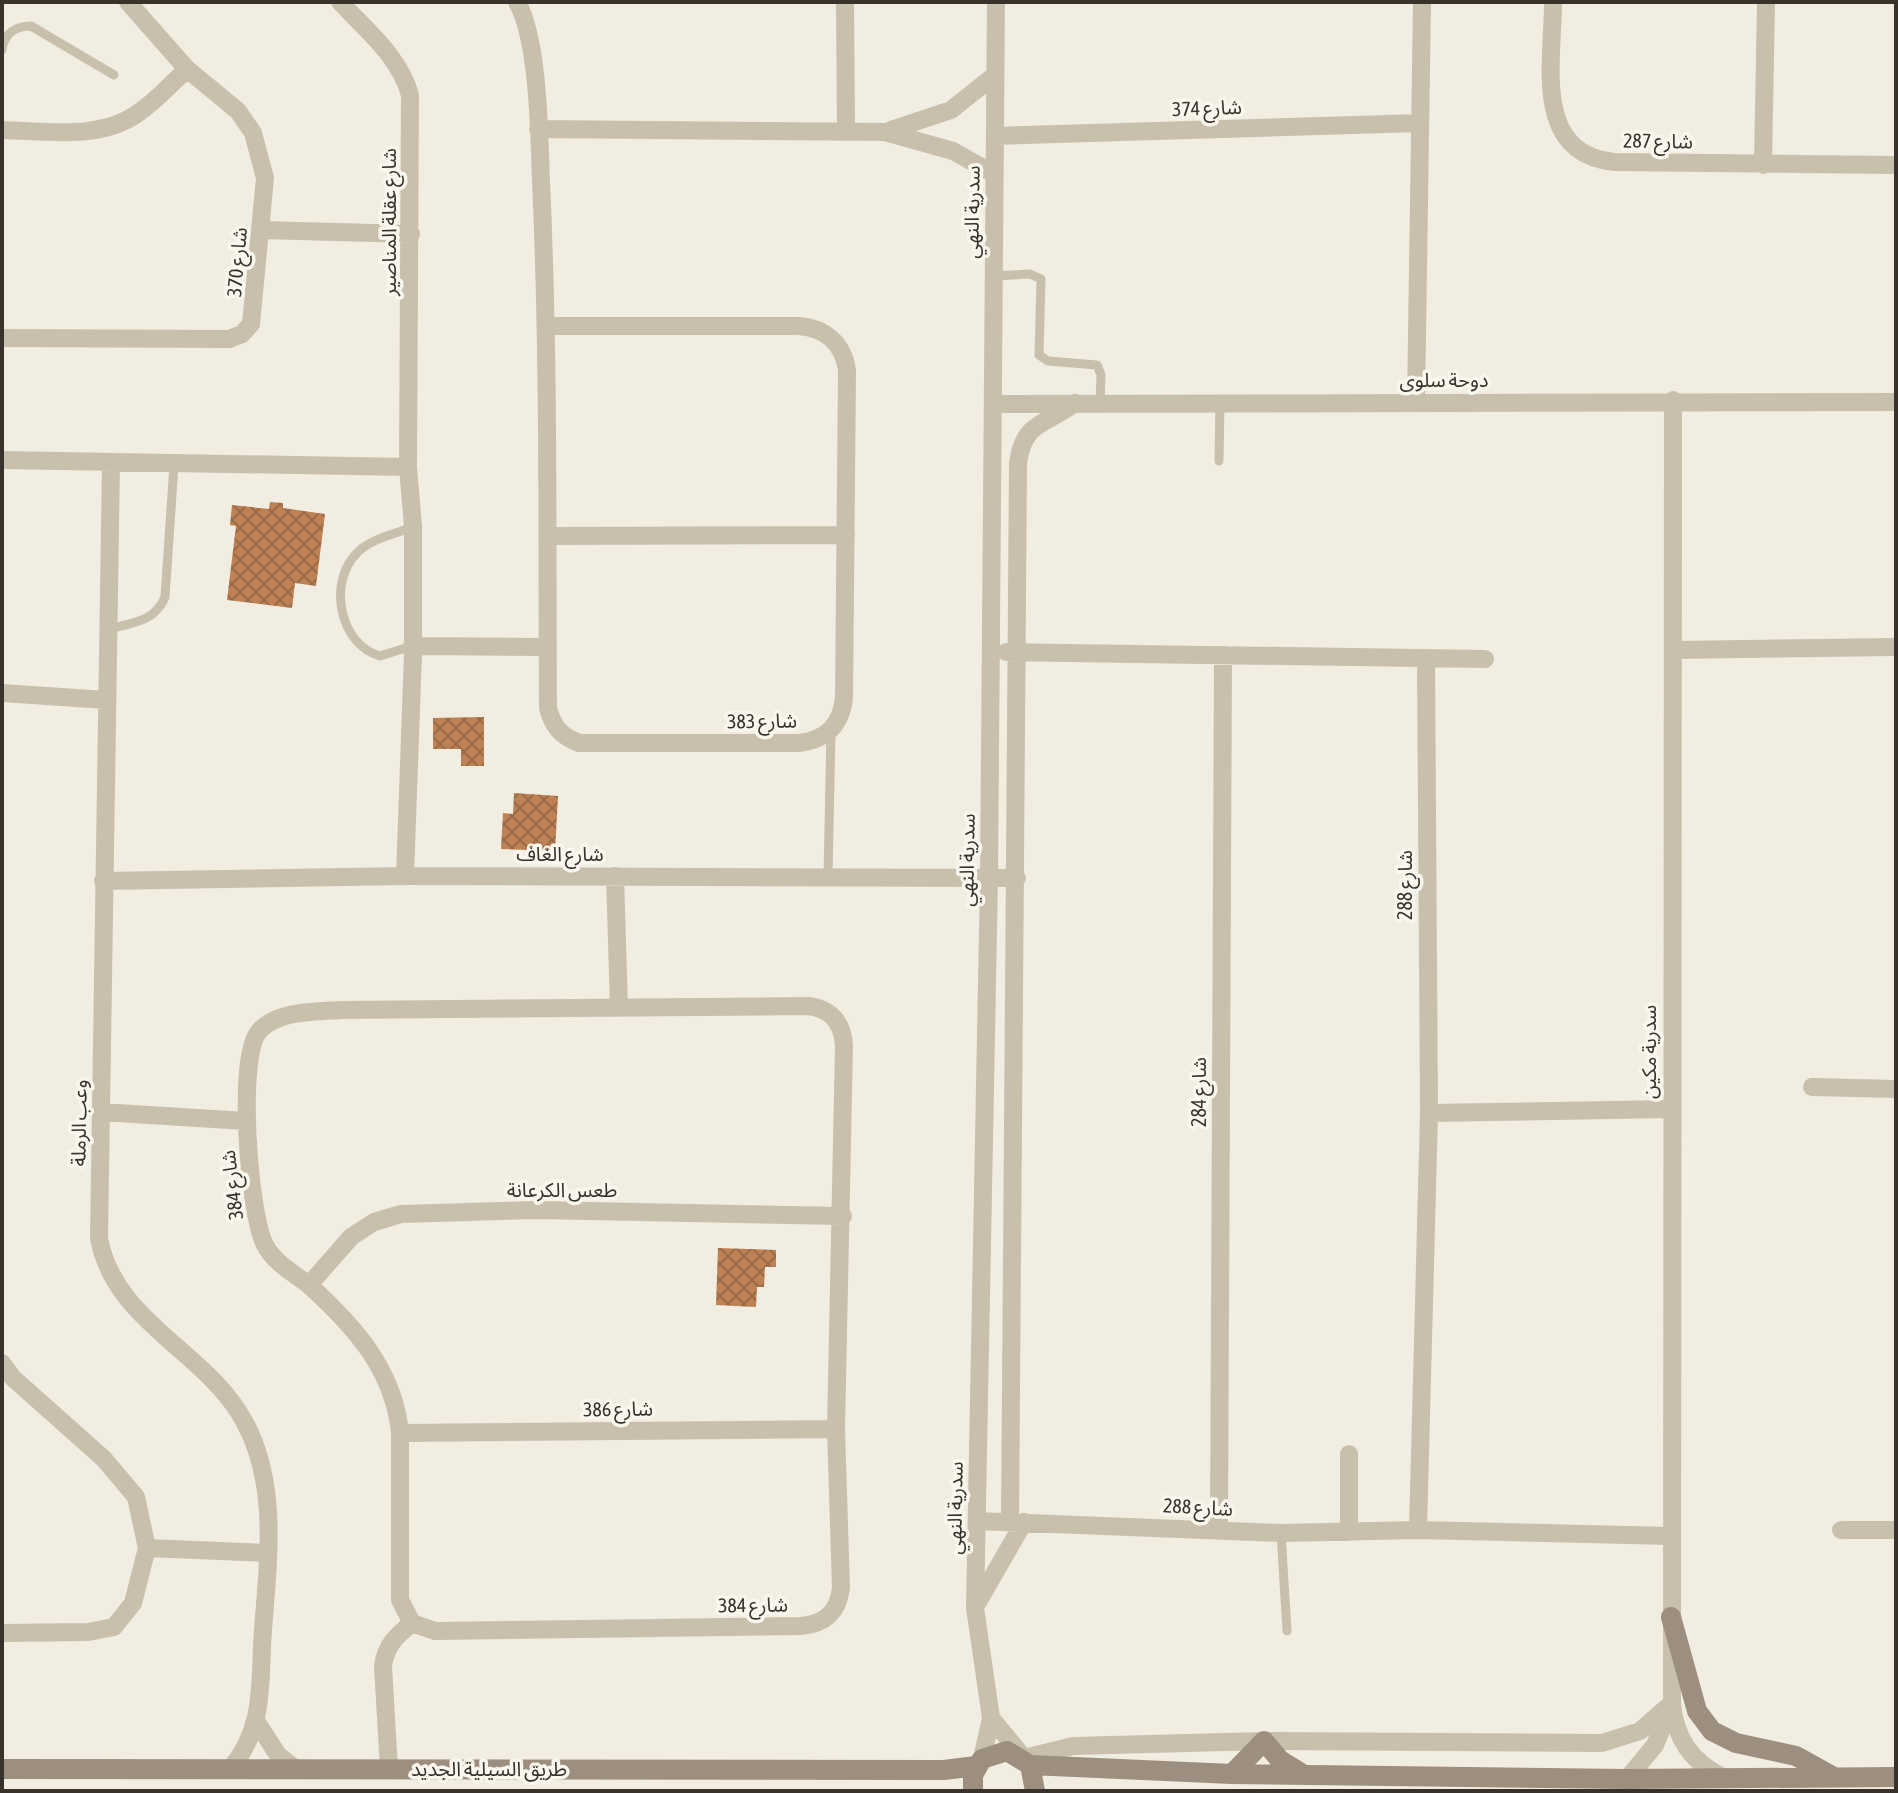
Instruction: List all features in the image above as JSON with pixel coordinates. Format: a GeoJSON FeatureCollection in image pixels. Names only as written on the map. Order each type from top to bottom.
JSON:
{"type":"FeatureCollection","features":[{"type":"Feature","properties":{"kind":"street","name":"شارع 370"},"geometry":{"type":"LineString","coordinates":[[2,338],[236,338],[247,330],[253,318],[265,178],[253,133],[238,111],[187,69],[128,2]]}},
{"type":"Feature","properties":{"kind":"street","name":"شارع عقلة المناصير"},"geometry":{"type":"LineString","coordinates":[[340,2],[406,77],[411,112],[408,467],[413,527],[405,876]]}},
{"type":"Feature","properties":{"kind":"street","name":"شارع 383"},"geometry":{"type":"LineString","coordinates":[[517,2],[529,37],[538,129],[548,326],[548,647],[551,721],[558,731],[579,743],[799,743],[821,738],[831,731]]}},
{"type":"Feature","properties":{"kind":"street"},"geometry":{"type":"LineString","coordinates":[[845,2],[846,131]]}},
{"type":"Feature","properties":{"kind":"street","name":"سدرية النهي"},"geometry":{"type":"LineString","coordinates":[[979,1763],[991,1718],[975,1608],[989,878],[996,2]]}},
{"type":"Feature","properties":{"kind":"street"},"geometry":{"type":"LineString","coordinates":[[1416,402],[1422,2]]}},
{"type":"Feature","properties":{"kind":"street","name":"شارع 287"},"geometry":{"type":"LineString","coordinates":[[1553,2],[1553,108],[1562,135],[1570,146],[1587,156],[1614,162],[1896,165]]}},
{"type":"Feature","properties":{"kind":"street"},"geometry":{"type":"LineString","coordinates":[[1763,165],[1766,2]]}},
{"type":"Feature","properties":{"kind":"street"},"geometry":{"type":"LineString","coordinates":[[2,130],[90,131],[121,123],[143,110],[187,69]]}},
{"type":"Feature","properties":{"kind":"street"},"geometry":{"type":"LineString","coordinates":[[885,132],[951,110],[995,75]]}},
{"type":"Feature","properties":{"kind":"street","name":"شارع 374"},"geometry":{"type":"LineString","coordinates":[[995,136],[1420,123]]}},
{"type":"Feature","properties":{"kind":"street"},"geometry":{"type":"LineString","coordinates":[[538,129],[885,132],[953,151],[994,174]]}},
{"type":"Feature","properties":{"kind":"street"},"geometry":{"type":"LineString","coordinates":[[261,230],[411,234]]}},
{"type":"Feature","properties":{"kind":"street"},"geometry":{"type":"LineString","coordinates":[[548,326],[799,326],[824,333],[843,352],[847,370],[844,698],[843,710],[831,731]]}},
{"type":"Feature","properties":{"kind":"street","name":"دوحة سلوى"},"geometry":{"type":"LineString","coordinates":[[993,404],[1673,400],[1896,402]]}},
{"type":"Feature","properties":{"kind":"street","name":"سدرية مكين"},"geometry":{"type":"LineString","coordinates":[[1673,400],[1672,1703],[1673,1719],[1685,1748],[1696,1760],[1722,1777]]}},
{"type":"Feature","properties":{"kind":"street"},"geometry":{"type":"LineString","coordinates":[[975,1608],[1017,1522],[1019,452],[1023,441],[1039,422],[1075,403]]}},
{"type":"Feature","properties":{"kind":"street"},"geometry":{"type":"LineString","coordinates":[[2,460],[408,467]]}},
{"type":"Feature","properties":{"kind":"street","name":"وعب الرملة"},"geometry":{"type":"LineString","coordinates":[[111,463],[99,1238],[107,1271],[122,1294],[220,1390],[243,1418],[262,1467],[268,1553],[258,1724],[231,1768]]}},
{"type":"Feature","properties":{"kind":"street"},"geometry":{"type":"LineString","coordinates":[[549,536],[846,535]]}},
{"type":"Feature","properties":{"kind":"street"},"geometry":{"type":"LineString","coordinates":[[412,646],[548,647]]}},
{"type":"Feature","properties":{"kind":"street"},"geometry":{"type":"LineString","coordinates":[[1674,650],[1896,647]]}},
{"type":"Feature","properties":{"kind":"street"},"geometry":{"type":"LineString","coordinates":[[991,652],[1485,659]]}},
{"type":"Feature","properties":{"kind":"street","name":"شارع 284"},"geometry":{"type":"LineString","coordinates":[[1219,1529],[1223,655]]}},
{"type":"Feature","properties":{"kind":"street","name":"شارع 288"},"geometry":{"type":"LineString","coordinates":[[1418,1530],[1429,1113],[1426,658]]}},
{"type":"Feature","properties":{"kind":"street"},"geometry":{"type":"LineString","coordinates":[[2,693],[106,700]]}},
{"type":"Feature","properties":{"kind":"street","name":"شارع الغاف"},"geometry":{"type":"LineString","coordinates":[[103,881],[405,876],[1017,878]]}},
{"type":"Feature","properties":{"kind":"street"},"geometry":{"type":"LineString","coordinates":[[615,876],[619,1007]]}},
{"type":"Feature","properties":{"kind":"street","name":"شارع 384"},"geometry":{"type":"LineString","coordinates":[[809,1006],[828,1012],[835,1018],[844,1046],[843,1216],[836,1429],[841,1588],[839,1600],[825,1620],[801,1626],[435,1631],[412,1623],[400,1600],[398,1409],[379,1363],[353,1328],[309,1285],[275,1259],[261,1236],[246,1121],[247,1075],[253,1041],[258,1031],[281,1018],[341,1010],[809,1006]]}},
{"type":"Feature","properties":{"kind":"street"},"geometry":{"type":"LineString","coordinates":[[1812,1087],[1896,1089]]}},
{"type":"Feature","properties":{"kind":"street"},"geometry":{"type":"LineString","coordinates":[[1429,1113],[1671,1109]]}},
{"type":"Feature","properties":{"kind":"street","name":"شارع 384"},"geometry":{"type":"LineString","coordinates":[[101,1112],[246,1121]]}},
{"type":"Feature","properties":{"kind":"street","name":"طعس الكرعانة"},"geometry":{"type":"LineString","coordinates":[[309,1285],[351,1237],[374,1222],[401,1214],[537,1210],[843,1216]]}},
{"type":"Feature","properties":{"kind":"street"},"geometry":{"type":"LineString","coordinates":[[2,1363],[13,1378],[104,1459],[136,1497],[147,1548],[133,1603],[114,1627],[88,1632],[2,1633]]}},
{"type":"Feature","properties":{"kind":"street","name":"شارع 386"},"geometry":{"type":"LineString","coordinates":[[400,1433],[836,1429]]}},
{"type":"Feature","properties":{"kind":"street"},"geometry":{"type":"LineString","coordinates":[[1349,1454],[1349,1532]]}},
{"type":"Feature","properties":{"kind":"street","name":"شارع 288"},"geometry":{"type":"LineString","coordinates":[[977,1521],[1281,1533],[1418,1530],[1670,1536]]}},
{"type":"Feature","properties":{"kind":"street"},"geometry":{"type":"LineString","coordinates":[[1841,1530],[1896,1530]]}},
{"type":"Feature","properties":{"kind":"street"},"geometry":{"type":"LineString","coordinates":[[147,1548],[268,1553]]}},
{"type":"Feature","properties":{"kind":"street"},"geometry":{"type":"LineString","coordinates":[[1671,1617],[1697,1711],[1712,1731],[1736,1743],[1796,1756],[1832,1776]]}},
{"type":"Feature","properties":{"kind":"street"},"geometry":{"type":"LineString","coordinates":[[389,1769],[383,1666],[393,1638],[412,1623]]}},
{"type":"Feature","properties":{"kind":"street"},"geometry":{"type":"LineString","coordinates":[[1027,1761],[1073,1746],[1264,1741],[1602,1743],[1640,1731],[1672,1703]]}},
{"type":"Feature","properties":{"kind":"street","name":"سدرية مكين"},"geometry":{"type":"LineString","coordinates":[[1627,1779],[1655,1745],[1672,1703]]}},
{"type":"Feature","properties":{"kind":"street"},"geometry":{"type":"LineString","coordinates":[[991,1718],[1027,1761],[1035,1791]]}},
{"type":"Feature","properties":{"kind":"street"},"geometry":{"type":"LineString","coordinates":[[258,1724],[278,1755],[296,1769]]}},
{"type":"Feature","properties":{"kind":"street"},"geometry":{"type":"LineString","coordinates":[[1264,1741],[1280,1760],[1302,1773]]}},
{"type":"Feature","properties":{"kind":"street"},"geometry":{"type":"LineString","coordinates":[[1232,1774],[1264,1741]]}},
{"type":"Feature","properties":{"kind":"street","name":"طريق السيلية الجديد"},"geometry":{"type":"LineString","coordinates":[[2,1769],[944,1770],[979,1763],[998,1751],[1016,1753],[1027,1761],[1232,1774],[1627,1779],[1896,1777]]}},
{"type":"Feature","properties":{"kind":"street"},"geometry":{"type":"LineString","coordinates":[[973,1791],[979,1763]]}},
{"type":"Feature","properties":{"kind":"lane"},"geometry":{"type":"LineString","coordinates":[[2,50],[7,35],[14,29],[31,26],[114,75]]}},
{"type":"Feature","properties":{"kind":"lane"},"geometry":{"type":"LineString","coordinates":[[993,276],[1030,274],[1041,279],[1039,355],[1048,361],[1097,365],[1101,375],[1100,402]]}},
{"type":"Feature","properties":{"kind":"lane"},"geometry":{"type":"LineString","coordinates":[[1219,461],[1220,402]]}},
{"type":"Feature","properties":{"kind":"lane"},"geometry":{"type":"LineString","coordinates":[[108,629],[148,619],[162,606],[174,465]]}},
{"type":"Feature","properties":{"kind":"lane"},"geometry":{"type":"LineString","coordinates":[[412,646],[380,656],[358,645],[345,626],[342,591],[347,569],[358,551],[413,527]]}},
{"type":"Feature","properties":{"kind":"lane"},"geometry":{"type":"LineString","coordinates":[[828,877],[831,731]]}},
{"type":"Feature","properties":{"kind":"lane"},"geometry":{"type":"LineString","coordinates":[[1281,1533],[1287,1631]]}},
{"type":"Feature","properties":{"kind":"building"},"geometry":{"type":"Polygon","coordinates":[[[270,502],[283,503],[283,508],[325,514],[316,586],[295,583],[292,608],[227,600],[236,526],[230,525],[232,505],[269,509],[270,502]]]}},
{"type":"Feature","properties":{"kind":"building"},"geometry":{"type":"Polygon","coordinates":[[[484,717],[484,766],[461,766],[461,749],[433,749],[433,718],[484,717]]]}},
{"type":"Feature","properties":{"kind":"building"},"geometry":{"type":"Polygon","coordinates":[[[514,793],[558,796],[555,851],[501,849],[503,813],[513,814],[514,793]]]}},
{"type":"Feature","properties":{"kind":"building"},"geometry":{"type":"Polygon","coordinates":[[[718,1248],[776,1250],[776,1267],[765,1267],[764,1287],[757,1287],[756,1307],[716,1305],[718,1248]]]}}]}
